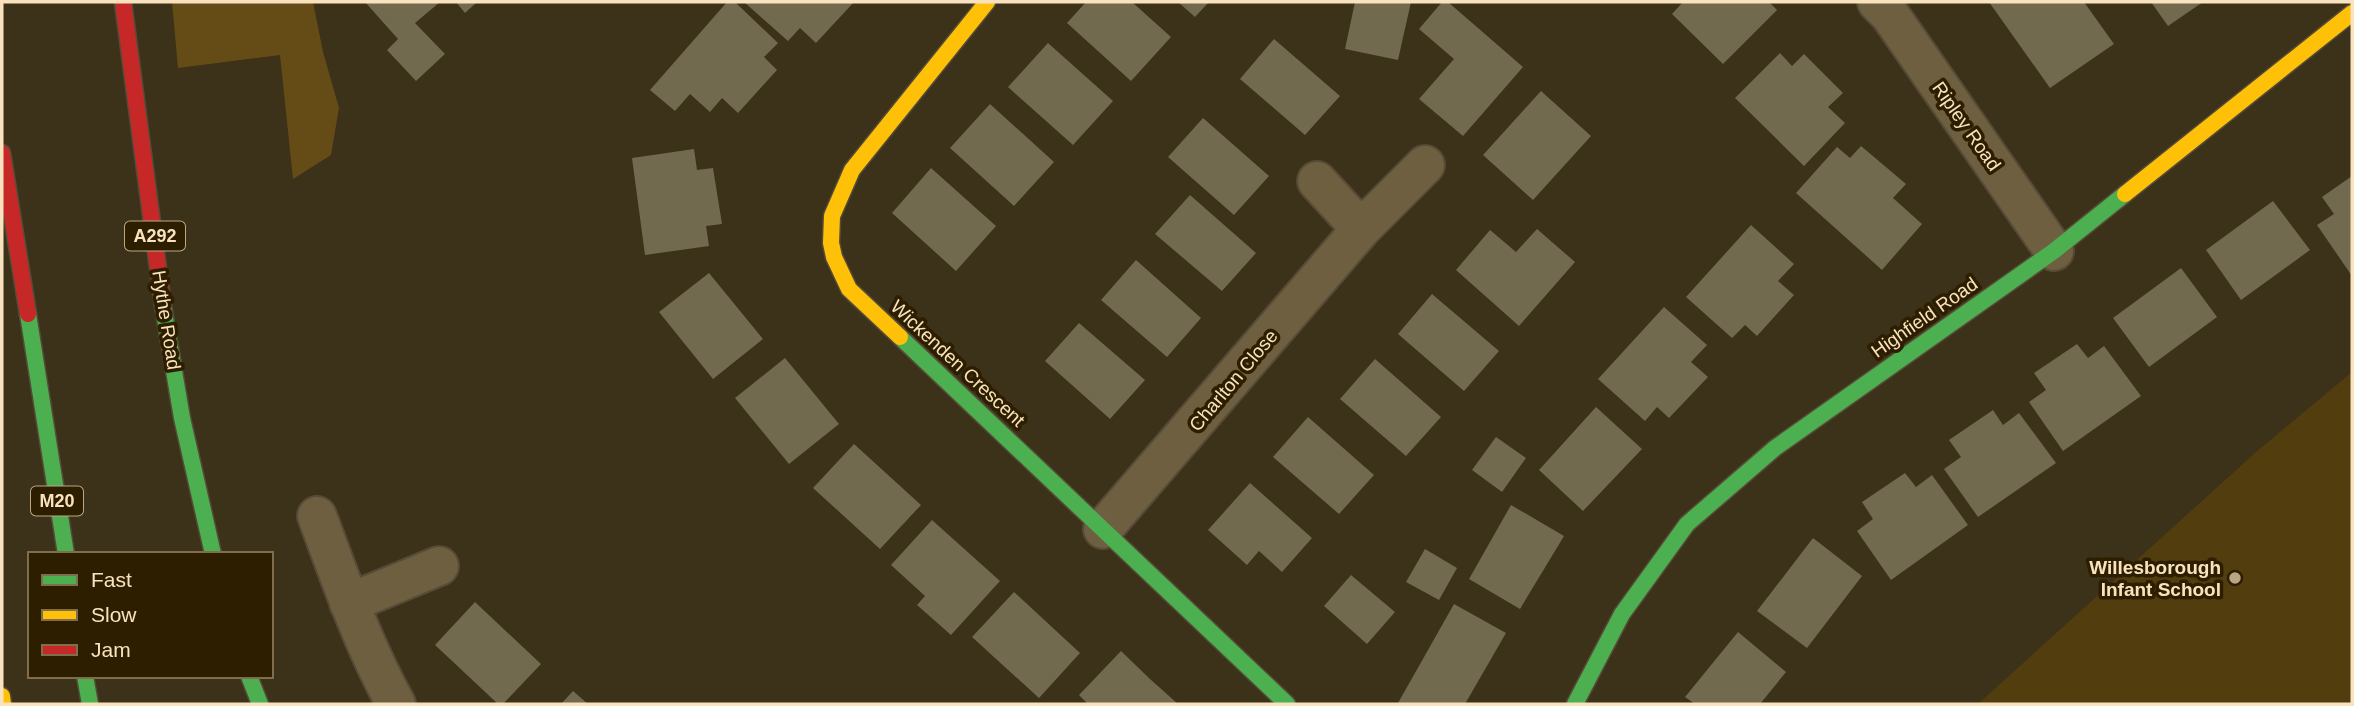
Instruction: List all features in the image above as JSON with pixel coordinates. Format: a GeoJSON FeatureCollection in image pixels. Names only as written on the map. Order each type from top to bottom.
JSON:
{"type":"FeatureCollection","features":[{"type":"Feature","properties":{"kind":"main road","name":"Hythe Road"},"geometry":{"type":"LineString","coordinates":[[123,2],[169,341],[193,470],[213,552]]}},
{"type":"Feature","properties":{"kind":"main road","name":"Wickenden Crescent"},"geometry":{"type":"LineString","coordinates":[[987,2],[852,170],[836,197],[828,231],[836,267],[849,289],[1287,704]]}},
{"type":"Feature","properties":{"kind":"main road","name":"Highfield Road"},"geometry":{"type":"LineString","coordinates":[[1575,704],[1622,614],[1687,524],[1775,448],[2054,251],[2352,13]]}},
{"type":"Feature","properties":{"kind":"main road","name":"M20"},"geometry":{"type":"LineString","coordinates":[[2,153],[66,552]]}},
{"type":"Feature","properties":{"kind":"main road"},"geometry":{"type":"LineString","coordinates":[[85,678],[90,704]]}},
{"type":"Feature","properties":{"kind":"main road"},"geometry":{"type":"LineString","coordinates":[[250,678],[260,704]]}},
{"type":"Feature","properties":{"kind":"main road"},"geometry":{"type":"LineString","coordinates":[[2,696],[3,704]]}},
{"type":"Feature","properties":{"kind":"street","name":"Ripley Road"},"geometry":{"type":"LineString","coordinates":[[1877,2],[1890,15],[2054,251]]}},
{"type":"Feature","properties":{"kind":"street","name":"Charlton Close"},"geometry":{"type":"LineString","coordinates":[[1103,529],[1361,229],[1425,165]]}},
{"type":"Feature","properties":{"kind":"street"},"geometry":{"type":"LineString","coordinates":[[1317,181],[1361,229]]}},
{"type":"Feature","properties":{"kind":"street"},"geometry":{"type":"LineString","coordinates":[[317,516],[349,603],[379,674],[396,704]]}},
{"type":"Feature","properties":{"kind":"street"},"geometry":{"type":"LineString","coordinates":[[349,603],[439,566]]}},
{"type":"Feature","properties":{"kind":"shaded area"},"geometry":{"type":"Polygon","coordinates":[[[172,2],[313,2],[323,52],[339,108],[331,155],[293,179],[280,55],[178,68],[172,2]]]}},
{"type":"Feature","properties":{"kind":"shaded area","name":"Willesborough Infant School"},"geometry":{"type":"Polygon","coordinates":[[[2352,372],[2352,704],[1978,704],[2256,452],[2352,372]]]}},
{"type":"Feature","properties":{"kind":"building"},"geometry":{"type":"Polygon","coordinates":[[[365,2],[440,2],[415,23],[445,54],[416,81],[387,50],[398,39],[365,2]]]}},
{"type":"Feature","properties":{"kind":"building"},"geometry":{"type":"Polygon","coordinates":[[[456,2],[477,2],[465,13],[456,2]]]}},
{"type":"Feature","properties":{"kind":"building"},"geometry":{"type":"Polygon","coordinates":[[[727,2],[735,2],[778,43],[764,57],[777,70],[738,113],[722,98],[710,112],[690,94],[675,111],[650,90],[727,2]]]}},
{"type":"Feature","properties":{"kind":"building"},"geometry":{"type":"Polygon","coordinates":[[[744,2],[854,2],[816,43],[800,28],[788,41],[744,2]]]}},
{"type":"Feature","properties":{"kind":"building"},"geometry":{"type":"Polygon","coordinates":[[[1086,2],[1132,2],[1171,37],[1131,81],[1067,23],[1086,2]]]}},
{"type":"Feature","properties":{"kind":"building"},"geometry":{"type":"Polygon","coordinates":[[[1178,2],[1209,2],[1195,17],[1178,2]]]}},
{"type":"Feature","properties":{"kind":"building"},"geometry":{"type":"Polygon","coordinates":[[[1355,2],[1411,2],[1398,60],[1345,49],[1355,2]]]}},
{"type":"Feature","properties":{"kind":"building"},"geometry":{"type":"Polygon","coordinates":[[[1442,2],[1448,2],[1523,67],[1463,136],[1419,99],[1454,59],[1419,29],[1442,2]]]}},
{"type":"Feature","properties":{"kind":"building"},"geometry":{"type":"Polygon","coordinates":[[[1683,2],[1769,2],[1777,10],[1723,64],[1672,14],[1683,2]]]}},
{"type":"Feature","properties":{"kind":"building"},"geometry":{"type":"Polygon","coordinates":[[[1989,2],[2084,2],[2114,44],[2050,88],[1989,2]]]}},
{"type":"Feature","properties":{"kind":"building"},"geometry":{"type":"Polygon","coordinates":[[[2151,2],[2203,2],[2168,26],[2151,2]]]}},
{"type":"Feature","properties":{"kind":"building"},"geometry":{"type":"Polygon","coordinates":[[[1274,39],[1340,96],[1305,135],[1240,79],[1274,39]]]}},
{"type":"Feature","properties":{"kind":"building"},"geometry":{"type":"Polygon","coordinates":[[[1048,43],[1113,101],[1073,145],[1008,87],[1048,43]]]}},
{"type":"Feature","properties":{"kind":"building"},"geometry":{"type":"Polygon","coordinates":[[[1780,53],[1792,66],[1804,54],[1843,93],[1828,107],[1845,123],[1804,166],[1735,98],[1780,53]]]}},
{"type":"Feature","properties":{"kind":"building"},"geometry":{"type":"Polygon","coordinates":[[[1541,91],[1591,136],[1533,200],[1483,155],[1541,91]]]}},
{"type":"Feature","properties":{"kind":"building"},"geometry":{"type":"Polygon","coordinates":[[[990,104],[1054,162],[1014,206],[950,148],[990,104]]]}},
{"type":"Feature","properties":{"kind":"building"},"geometry":{"type":"Polygon","coordinates":[[[1203,118],[1269,176],[1234,215],[1168,157],[1203,118]]]}},
{"type":"Feature","properties":{"kind":"building"},"geometry":{"type":"Polygon","coordinates":[[[1861,146],[1906,184],[1893,198],[1922,224],[1882,270],[1796,193],[1837,147],[1850,158],[1861,146]]]}},
{"type":"Feature","properties":{"kind":"building"},"geometry":{"type":"Polygon","coordinates":[[[694,149],[697,170],[713,168],[722,224],[706,226],[709,246],[645,255],[632,158],[694,149]]]}},
{"type":"Feature","properties":{"kind":"building"},"geometry":{"type":"Polygon","coordinates":[[[931,168],[996,226],[956,271],[892,213],[931,168]]]}},
{"type":"Feature","properties":{"kind":"building"},"geometry":{"type":"Polygon","coordinates":[[[2352,176],[2352,276],[2317,225],[2334,214],[2322,197],[2352,176]]]}},
{"type":"Feature","properties":{"kind":"building"},"geometry":{"type":"Polygon","coordinates":[[[1190,195],[1256,253],[1222,291],[1155,234],[1190,195]]]}},
{"type":"Feature","properties":{"kind":"building"},"geometry":{"type":"Polygon","coordinates":[[[2273,201],[2310,250],[2241,300],[2206,250],[2273,201]]]}},
{"type":"Feature","properties":{"kind":"building"},"geometry":{"type":"Polygon","coordinates":[[[1751,225],[1794,264],[1778,281],[1794,295],[1757,336],[1745,325],[1732,338],[1686,297],[1751,225]]]}},
{"type":"Feature","properties":{"kind":"building"},"geometry":{"type":"Polygon","coordinates":[[[1537,229],[1575,262],[1519,326],[1456,270],[1490,230],[1516,252],[1537,229]]]}},
{"type":"Feature","properties":{"kind":"building"},"geometry":{"type":"Polygon","coordinates":[[[1136,260],[1201,318],[1167,357],[1101,300],[1136,260]]]}},
{"type":"Feature","properties":{"kind":"building"},"geometry":{"type":"Polygon","coordinates":[[[2181,268],[2217,317],[2149,367],[2113,318],[2181,268]]]}},
{"type":"Feature","properties":{"kind":"building"},"geometry":{"type":"Polygon","coordinates":[[[709,273],[763,339],[713,379],[659,312],[709,273]]]}},
{"type":"Feature","properties":{"kind":"building"},"geometry":{"type":"Polygon","coordinates":[[[1432,294],[1499,351],[1464,391],[1398,334],[1432,294]]]}},
{"type":"Feature","properties":{"kind":"building"},"geometry":{"type":"Polygon","coordinates":[[[1664,307],[1707,345],[1691,362],[1708,377],[1669,418],[1657,407],[1645,421],[1598,379],[1664,307]]]}},
{"type":"Feature","properties":{"kind":"building"},"geometry":{"type":"Polygon","coordinates":[[[1079,323],[1145,380],[1110,419],[1045,361],[1079,323]]]}},
{"type":"Feature","properties":{"kind":"building"},"geometry":{"type":"Polygon","coordinates":[[[2077,344],[2088,358],[2104,346],[2141,396],[2063,451],[2029,402],[2046,390],[2034,373],[2077,344]]]}},
{"type":"Feature","properties":{"kind":"building"},"geometry":{"type":"Polygon","coordinates":[[[785,358],[839,424],[789,464],[735,398],[785,358]]]}},
{"type":"Feature","properties":{"kind":"building"},"geometry":{"type":"Polygon","coordinates":[[[1375,359],[1441,417],[1406,456],[1340,399],[1375,359]]]}},
{"type":"Feature","properties":{"kind":"building"},"geometry":{"type":"Polygon","coordinates":[[[1596,407],[1642,449],[1583,511],[1539,470],[1596,407]]]}},
{"type":"Feature","properties":{"kind":"building"},"geometry":{"type":"Polygon","coordinates":[[[1993,410],[2003,425],[2019,413],[2056,463],[1978,517],[1944,469],[1961,457],[1949,440],[1993,410]]]}},
{"type":"Feature","properties":{"kind":"building"},"geometry":{"type":"Polygon","coordinates":[[[1308,417],[1374,475],[1339,514],[1273,457],[1308,417]]]}},
{"type":"Feature","properties":{"kind":"building"},"geometry":{"type":"Polygon","coordinates":[[[1496,437],[1526,458],[1502,492],[1472,470],[1496,437]]]}},
{"type":"Feature","properties":{"kind":"building"},"geometry":{"type":"Polygon","coordinates":[[[854,444],[921,505],[880,549],[813,488],[854,444]]]}},
{"type":"Feature","properties":{"kind":"building"},"geometry":{"type":"Polygon","coordinates":[[[1905,473],[1916,487],[1932,475],[1968,525],[1891,580],[1857,531],[1873,519],[1862,502],[1905,473]]]}},
{"type":"Feature","properties":{"kind":"building"},"geometry":{"type":"Polygon","coordinates":[[[1250,483],[1312,538],[1282,572],[1259,551],[1247,565],[1208,530],[1250,483]]]}},
{"type":"Feature","properties":{"kind":"building"},"geometry":{"type":"Polygon","coordinates":[[[1511,505],[1564,536],[1520,609],[1469,579],[1511,505]]]}},
{"type":"Feature","properties":{"kind":"building"},"geometry":{"type":"Polygon","coordinates":[[[932,520],[1000,581],[951,635],[917,605],[925,596],[891,565],[932,520]]]}},
{"type":"Feature","properties":{"kind":"building"},"geometry":{"type":"Polygon","coordinates":[[[1813,538],[1862,576],[1807,648],[1757,611],[1813,538]]]}},
{"type":"Feature","properties":{"kind":"building"},"geometry":{"type":"Polygon","coordinates":[[[1425,549],[1457,568],[1439,600],[1406,582],[1425,549]]]}},
{"type":"Feature","properties":{"kind":"building"},"geometry":{"type":"Polygon","coordinates":[[[1351,575],[1395,612],[1367,644],[1324,606],[1351,575]]]}},
{"type":"Feature","properties":{"kind":"building"},"geometry":{"type":"Polygon","coordinates":[[[1014,592],[1080,653],[1039,698],[972,637],[1014,592]]]}},
{"type":"Feature","properties":{"kind":"building"},"geometry":{"type":"Polygon","coordinates":[[[475,602],[541,664],[503,704],[498,704],[435,645],[475,602]]]}},
{"type":"Feature","properties":{"kind":"building"},"geometry":{"type":"Polygon","coordinates":[[[1454,604],[1506,633],[1465,704],[1399,704],[1398,703],[1454,604]]]}},
{"type":"Feature","properties":{"kind":"building"},"geometry":{"type":"Polygon","coordinates":[[[1738,632],[1786,672],[1760,704],[1695,704],[1685,697],[1738,632]]]}},
{"type":"Feature","properties":{"kind":"building"},"geometry":{"type":"Polygon","coordinates":[[[1121,651],[1178,704],[1088,704],[1079,695],[1121,651]]]}},
{"type":"Feature","properties":{"kind":"building"},"geometry":{"type":"Polygon","coordinates":[[[573,691],[588,704],[561,704],[573,691]]]}},
{"type":"Feature","properties":{"kind":"traffic: fast"},"geometry":{"type":"LineString","coordinates":[[1575,704],[1622,614],[1687,524],[1775,448],[2054,251],[2125,194]]}},
{"type":"Feature","properties":{"kind":"traffic: fast"},"geometry":{"type":"LineString","coordinates":[[163,306],[182,418],[213,552]]}},
{"type":"Feature","properties":{"kind":"traffic: fast"},"geometry":{"type":"LineString","coordinates":[[28,314],[66,552]]}},
{"type":"Feature","properties":{"kind":"traffic: fast"},"geometry":{"type":"LineString","coordinates":[[900,337],[1287,704]]}},
{"type":"Feature","properties":{"kind":"traffic: fast"},"geometry":{"type":"LineString","coordinates":[[85,678],[90,704]]}},
{"type":"Feature","properties":{"kind":"traffic: fast"},"geometry":{"type":"LineString","coordinates":[[250,678],[260,704]]}},
{"type":"Feature","properties":{"kind":"traffic: slow"},"geometry":{"type":"LineString","coordinates":[[900,337],[849,289],[834,257],[831,243],[832,216],[852,170],[987,2]]}},
{"type":"Feature","properties":{"kind":"traffic: slow"},"geometry":{"type":"LineString","coordinates":[[2125,194],[2352,13]]}},
{"type":"Feature","properties":{"kind":"traffic: slow"},"geometry":{"type":"LineString","coordinates":[[2,696],[3,704]]}},
{"type":"Feature","properties":{"kind":"traffic: jam"},"geometry":{"type":"LineString","coordinates":[[123,2],[163,306]]}},
{"type":"Feature","properties":{"kind":"traffic: jam"},"geometry":{"type":"LineString","coordinates":[[2,153],[28,314]]}},
{"type":"Feature","properties":{"kind":"place","name":"Willesborough Infant School"},"geometry":{"type":"Point","coordinates":[2235,578]}}]}
